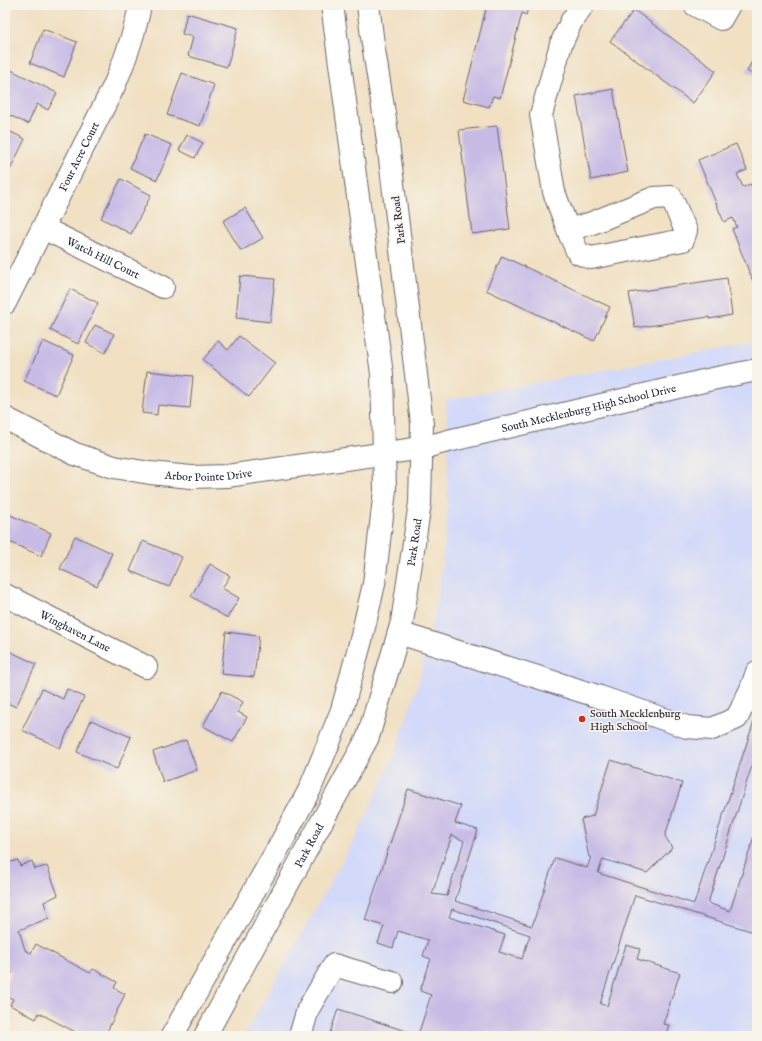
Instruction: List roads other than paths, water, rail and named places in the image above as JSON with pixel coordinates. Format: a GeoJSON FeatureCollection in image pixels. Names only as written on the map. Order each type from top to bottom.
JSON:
{"type":"FeatureCollection","features":[{"type":"Feature","properties":{"kind":"main road","name":"Four Acre Court"},"geometry":{"type":"LineString","coordinates":[[5,303],[119,73],[135,27],[140,5]]}},
{"type":"Feature","properties":{"kind":"main road"},"geometry":{"type":"LineString","coordinates":[[172,1036],[310,789],[342,710],[374,584],[385,490],[382,374],[332,5]]}},
{"type":"Feature","properties":{"kind":"main road","name":"Park Road"},"geometry":{"type":"LineString","coordinates":[[206,1036],[368,737],[402,622],[420,503],[422,420],[386,126],[368,5]]}},
{"type":"Feature","properties":{"kind":"main road"},"geometry":{"type":"LineString","coordinates":[[570,235],[578,227],[592,223],[654,198],[671,197],[686,232],[683,240],[590,258],[578,253],[570,235],[554,192],[541,115],[561,44],[572,20],[583,5]]}},
{"type":"Feature","properties":{"kind":"main road"},"geometry":{"type":"LineString","coordinates":[[695,5],[721,19],[729,5]]}},
{"type":"Feature","properties":{"kind":"main road","name":"Watch Hill Court"},"geometry":{"type":"LineString","coordinates":[[43,228],[163,287]]}},
{"type":"Feature","properties":{"kind":"main road","name":"South Mecklenburg High School Drive"},"geometry":{"type":"LineString","coordinates":[[422,448],[704,381],[757,370]]}},
{"type":"Feature","properties":{"kind":"main road","name":"Arbor Pointe Drive"},"geometry":{"type":"LineString","coordinates":[[5,418],[75,454],[114,466],[150,474],[191,477],[227,476],[422,448]]}},
{"type":"Feature","properties":{"kind":"main road","name":"Winghaven Lane"},"geometry":{"type":"LineString","coordinates":[[5,595],[146,667]]}},
{"type":"Feature","properties":{"kind":"main road"},"geometry":{"type":"LineString","coordinates":[[399,633],[694,728],[712,729],[737,718],[751,689],[757,672]]}},
{"type":"Feature","properties":{"kind":"main road"},"geometry":{"type":"LineString","coordinates":[[300,1036],[308,1009],[334,965],[392,982]]}},
{"type":"Feature","properties":{"kind":"place","name":"South Mecklenburg High School"},"geometry":{"type":"Point","coordinates":[582,719]}}]}
